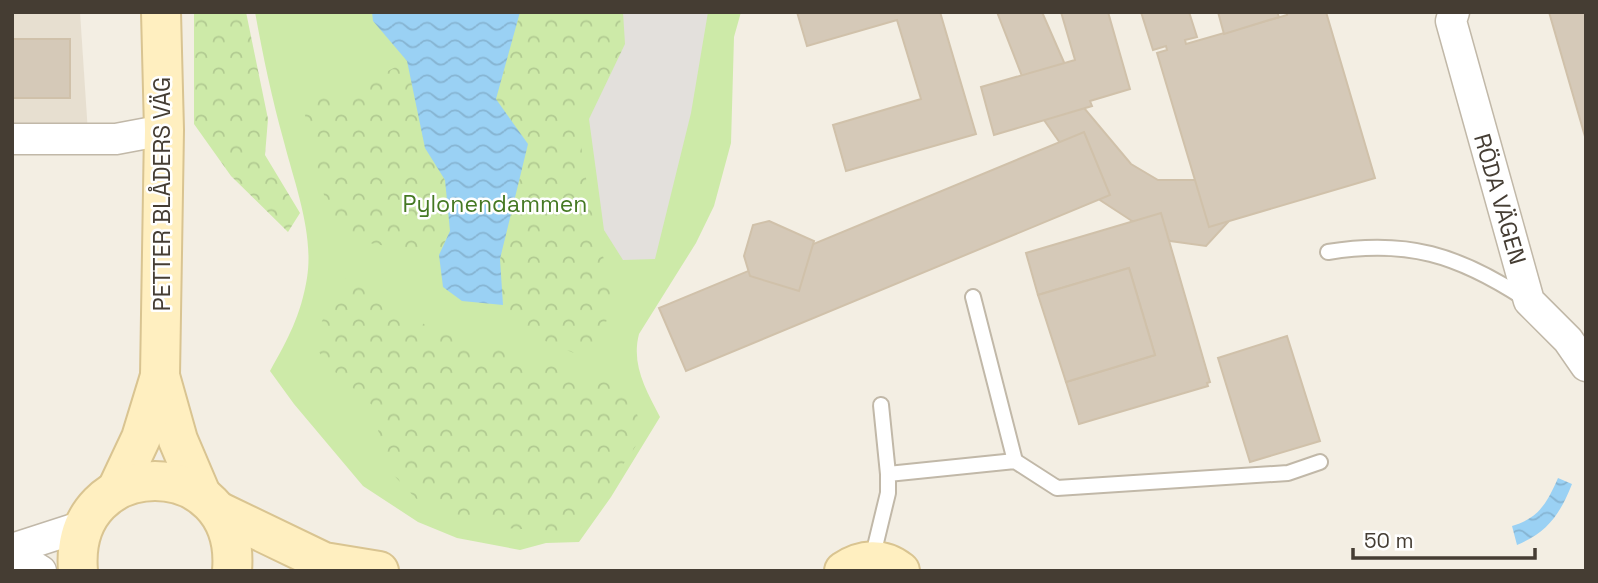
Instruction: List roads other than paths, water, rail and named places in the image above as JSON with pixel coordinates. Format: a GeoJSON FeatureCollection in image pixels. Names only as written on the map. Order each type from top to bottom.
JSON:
{"type":"FeatureCollection","features":[{"type":"Feature","properties":{"kind":"street","name":"PETTER BLÅDERS VÄG"},"geometry":{"type":"LineString","coordinates":[[117,489],[141,438],[160,376],[164,130],[161,12]]}},
{"type":"Feature","properties":{"kind":"street","name":"RÖDA VÄGEN"},"geometry":{"type":"LineString","coordinates":[[1454,12],[1451,22],[1529,301],[1567,341],[1586,366]]}},
{"type":"Feature","properties":{"kind":"street"},"geometry":{"type":"LineString","coordinates":[[12,139],[116,139],[164,130]]}},
{"type":"Feature","properties":{"kind":"street","name":"PETTER BLÅDERS VÄG"},"geometry":{"type":"LineString","coordinates":[[160,376],[178,440],[209,503],[229,531],[233,553],[232,571]]}},
{"type":"Feature","properties":{"kind":"street"},"geometry":{"type":"LineString","coordinates":[[78,571],[78,547],[83,526],[97,505],[117,489],[138,481],[159,480],[181,484],[209,503],[324,562],[379,571]]}},
{"type":"Feature","properties":{"kind":"street"},"geometry":{"type":"LineString","coordinates":[[12,551],[83,526]]}},
{"type":"Feature","properties":{"kind":"street"},"geometry":{"type":"LineString","coordinates":[[12,551],[41,571]]}},
{"type":"Feature","properties":{"kind":"lane"},"geometry":{"type":"LineString","coordinates":[[1328,252],[1372,247],[1412,249],[1454,259],[1495,279],[1529,301]]}},
{"type":"Feature","properties":{"kind":"lane"},"geometry":{"type":"LineString","coordinates":[[973,297],[1015,461]]}},
{"type":"Feature","properties":{"kind":"lane"},"geometry":{"type":"LineString","coordinates":[[872,567],[888,493],[881,405]]}},
{"type":"Feature","properties":{"kind":"lane"},"geometry":{"type":"LineString","coordinates":[[888,474],[1015,461],[1056,488],[1288,473],[1320,462]]}},
{"type":"Feature","properties":{"kind":"water","name":"Pylonendammen"},"geometry":{"type":"Polygon","coordinates":[[[372,12],[520,12],[496,99],[528,144],[500,259],[503,305],[462,301],[443,287],[439,255],[450,231],[445,180],[425,148],[407,61],[373,21],[372,12]]]}},
{"type":"Feature","properties":{"kind":"water"},"geometry":{"type":"Polygon","coordinates":[[[1558,478],[1572,484],[1563,504],[1545,528],[1517,545],[1512,526],[1536,514],[1558,478]]]}}]}
